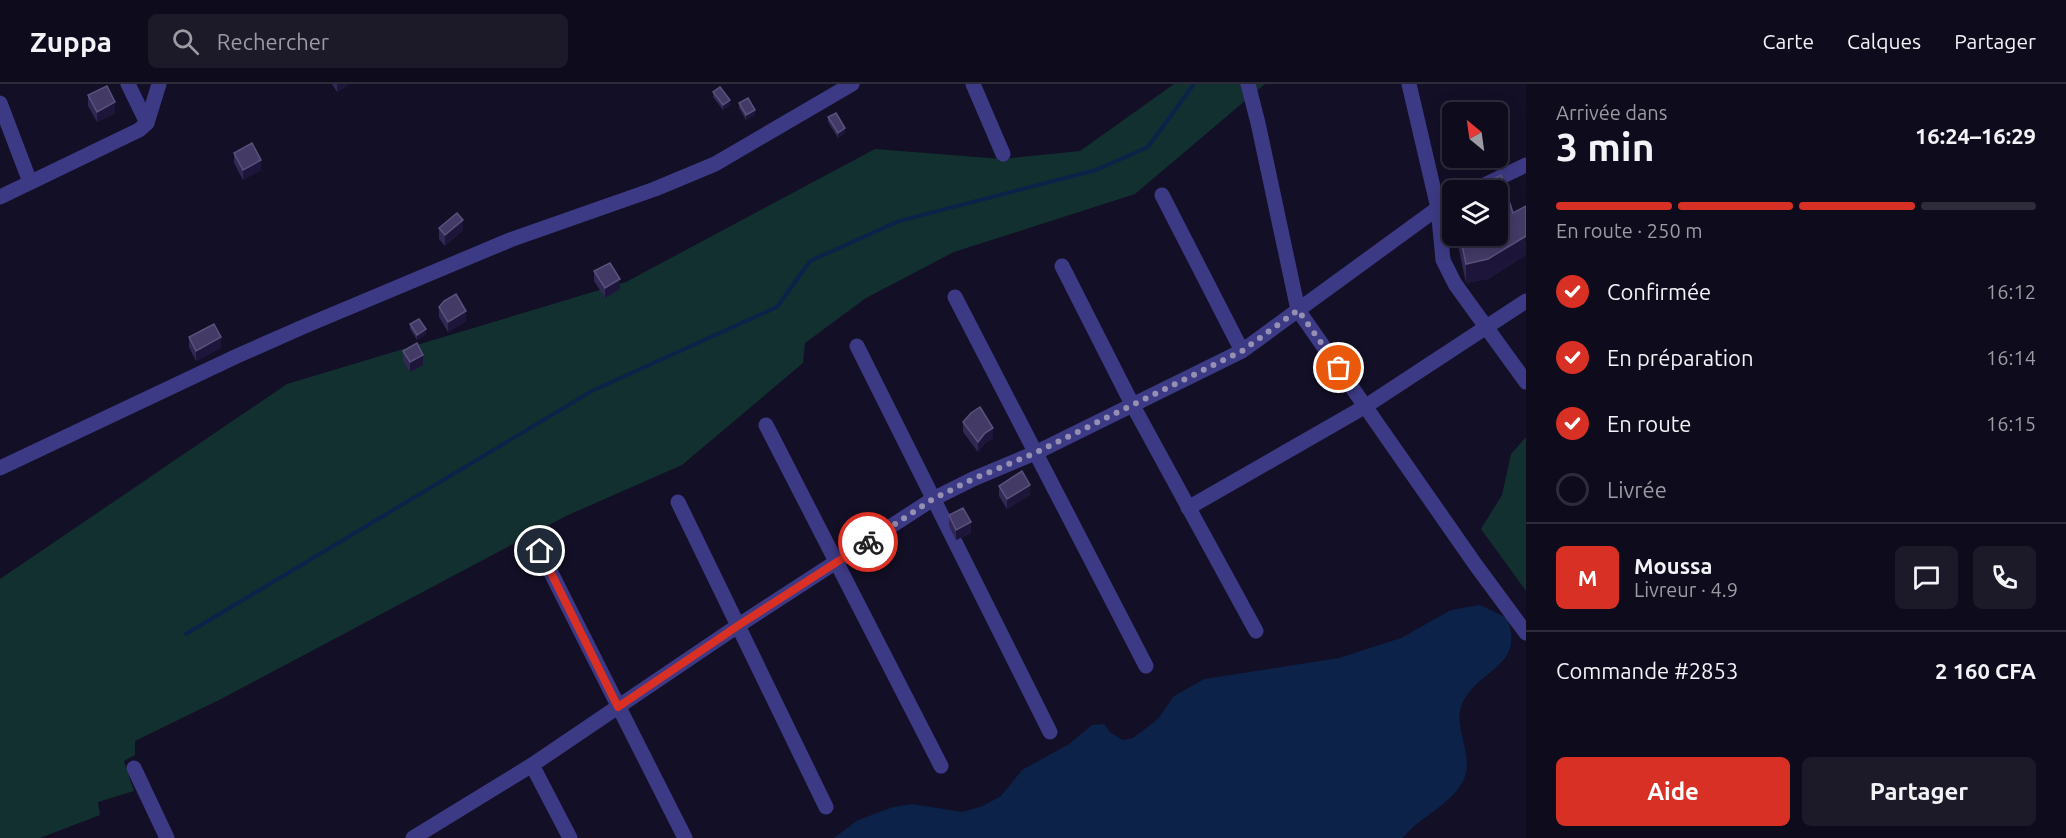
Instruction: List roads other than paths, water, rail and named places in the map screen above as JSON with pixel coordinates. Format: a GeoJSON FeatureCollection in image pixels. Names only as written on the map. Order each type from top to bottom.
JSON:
{"type":"FeatureCollection","features":[{"type":"Feature","properties":{"kind":"street"},"geometry":{"type":"LineString","coordinates":[[128,84],[147,123]]}},
{"type":"Feature","properties":{"kind":"street"},"geometry":{"type":"LineString","coordinates":[[0,197],[139,130],[147,123],[159,84]]}},
{"type":"Feature","properties":{"kind":"street"},"geometry":{"type":"LineString","coordinates":[[0,468],[305,326],[510,240],[655,189],[715,164],[852,84]]}},
{"type":"Feature","properties":{"kind":"street"},"geometry":{"type":"LineString","coordinates":[[973,84],[1003,154]]}},
{"type":"Feature","properties":{"kind":"street"},"geometry":{"type":"LineString","coordinates":[[1248,84],[1298,310],[1526,633]]}},
{"type":"Feature","properties":{"kind":"street"},"geometry":{"type":"LineString","coordinates":[[1408,84],[1442,195]]}},
{"type":"Feature","properties":{"kind":"street"},"geometry":{"type":"LineString","coordinates":[[0,103],[30,182]]}},
{"type":"Feature","properties":{"kind":"street"},"geometry":{"type":"LineString","coordinates":[[1495,180],[1526,165]]}},
{"type":"Feature","properties":{"kind":"street"},"geometry":{"type":"LineString","coordinates":[[1162,195],[1242,351]]}},
{"type":"Feature","properties":{"kind":"street"},"geometry":{"type":"LineString","coordinates":[[413,838],[532,765],[739,625],[933,499],[1035,453],[1242,351],[1442,207]]}},
{"type":"Feature","properties":{"kind":"street"},"geometry":{"type":"LineString","coordinates":[[1444,246],[1443,260],[1455,284],[1526,382]]}},
{"type":"Feature","properties":{"kind":"street"},"geometry":{"type":"LineString","coordinates":[[1062,266],[1132,404],[1256,631]]}},
{"type":"Feature","properties":{"kind":"street"},"geometry":{"type":"LineString","coordinates":[[956,297],[1146,666]]}},
{"type":"Feature","properties":{"kind":"street"},"geometry":{"type":"LineString","coordinates":[[1188,507],[1366,406],[1526,301]]}},
{"type":"Feature","properties":{"kind":"street"},"geometry":{"type":"LineString","coordinates":[[857,346],[1050,732]]}},
{"type":"Feature","properties":{"kind":"street"},"geometry":{"type":"LineString","coordinates":[[766,425],[941,766]]}},
{"type":"Feature","properties":{"kind":"street"},"geometry":{"type":"LineString","coordinates":[[678,502],[826,807]]}},
{"type":"Feature","properties":{"kind":"street"},"geometry":{"type":"LineString","coordinates":[[540,551],[685,838]]}},
{"type":"Feature","properties":{"kind":"street"},"geometry":{"type":"LineString","coordinates":[[532,765],[570,838]]}},
{"type":"Feature","properties":{"kind":"street"},"geometry":{"type":"LineString","coordinates":[[134,768],[167,838]]}},
{"type":"Feature","properties":{"kind":"water"},"geometry":{"type":"Polygon","coordinates":[[[1480,605],[1507,618],[1511,635],[1510,647],[1505,658],[1478,682],[1462,704],[1460,723],[1467,762],[1463,781],[1451,797],[1403,838],[834,838],[858,820],[893,807],[912,804],[962,812],[983,806],[1001,796],[1022,770],[1069,744],[1092,725],[1104,724],[1111,733],[1123,740],[1133,738],[1158,719],[1174,696],[1204,679],[1339,658],[1401,638],[1451,610],[1480,605]]]}},
{"type":"Feature","properties":{"kind":"waterway"},"geometry":{"type":"LineString","coordinates":[[186,634],[592,391],[777,307],[810,261],[899,221],[1096,170],[1148,147],[1194,84]]}}]}
